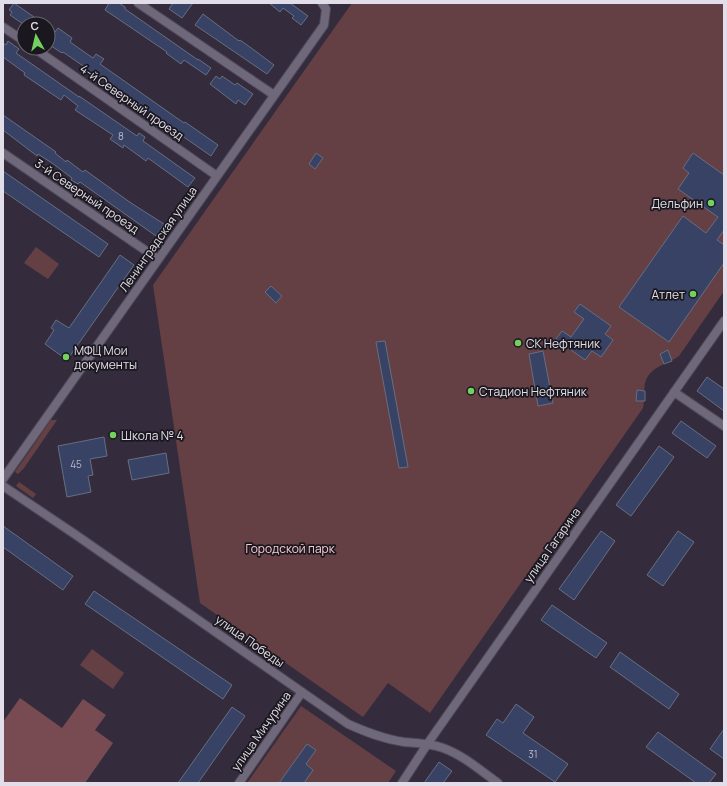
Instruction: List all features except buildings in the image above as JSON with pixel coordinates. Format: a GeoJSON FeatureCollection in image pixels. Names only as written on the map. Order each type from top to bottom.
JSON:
{"type":"FeatureCollection","features":[{"type":"Feature","properties":{"kind":"street"},"geometry":{"type":"LineString","coordinates":[[138,3],[274,95]]}},
{"type":"Feature","properties":{"kind":"street","name":"Ленинградская улица"},"geometry":{"type":"LineString","coordinates":[[3,479],[324,25],[324,6]]}},
{"type":"Feature","properties":{"kind":"street"},"geometry":{"type":"LineString","coordinates":[[3,27],[16,36]]}},
{"type":"Feature","properties":{"kind":"street","name":"4-й Северный проезд"},"geometry":{"type":"LineString","coordinates":[[45,56],[217,176]]}},
{"type":"Feature","properties":{"kind":"street","name":"3-й Северный проезд"},"geometry":{"type":"LineString","coordinates":[[3,153],[158,259]]}},
{"type":"Feature","properties":{"kind":"street","name":"улица Гагарина"},"geometry":{"type":"LineString","coordinates":[[402,783],[428,743],[724,321]]}},
{"type":"Feature","properties":{"kind":"street"},"geometry":{"type":"LineString","coordinates":[[674,392],[724,426]]}},
{"type":"Feature","properties":{"kind":"street","name":"улица Победы"},"geometry":{"type":"LineString","coordinates":[[3,486],[348,724],[378,737],[404,742],[428,743],[445,748],[498,783]]}},
{"type":"Feature","properties":{"kind":"street","name":"улица Мичурина"},"geometry":{"type":"LineString","coordinates":[[239,783],[302,692]]}},
{"type":"Feature","properties":{"kind":"green space","name":"Городской парк"},"geometry":{"type":"Polygon","coordinates":[[[352,3],[724,3],[724,291],[679,356],[656,368],[649,375],[645,383],[643,408],[430,713],[388,683],[363,717],[200,603],[153,285],[352,3]]]}},
{"type":"Feature","properties":{"kind":"green space"},"geometry":{"type":"Polygon","coordinates":[[[36,247],[59,264],[48,279],[24,263],[36,247]]]}},
{"type":"Feature","properties":{"kind":"green space"},"geometry":{"type":"Polygon","coordinates":[[[51,420],[57,420],[24,468],[18,474],[15,472],[51,420]]]}},
{"type":"Feature","properties":{"kind":"green space"},"geometry":{"type":"Polygon","coordinates":[[[19,482],[36,494],[33,498],[16,486],[19,482]]]}},
{"type":"Feature","properties":{"kind":"green space"},"geometry":{"type":"Polygon","coordinates":[[[92,649],[124,673],[113,689],[80,665],[92,649]]]}},
{"type":"Feature","properties":{"kind":"green space"},"geometry":{"type":"Polygon","coordinates":[[[301,706],[396,771],[388,783],[247,783],[301,706]]]}},
{"type":"Feature","properties":{"kind":"shaded area"},"geometry":{"type":"Polygon","coordinates":[[[20,698],[62,728],[83,699],[106,715],[95,730],[113,743],[85,783],[3,783],[3,722],[20,698]]]}},
{"type":"Feature","properties":{"kind":"place","name":"Дельфин"},"geometry":{"type":"Point","coordinates":[711,203]}},
{"type":"Feature","properties":{"kind":"place","name":"Атлет"},"geometry":{"type":"Point","coordinates":[693,294]}},
{"type":"Feature","properties":{"kind":"place","name":"СК Нефтяник"},"geometry":{"type":"Point","coordinates":[518,343]}},
{"type":"Feature","properties":{"kind":"place","name":"МФЦ Мои документы"},"geometry":{"type":"Point","coordinates":[66,357]}},
{"type":"Feature","properties":{"kind":"place","name":"Стадион Нефтяник"},"geometry":{"type":"Point","coordinates":[471,391]}},
{"type":"Feature","properties":{"kind":"place","name":"Школа № 4"},"geometry":{"type":"Point","coordinates":[113,435]}}]}
